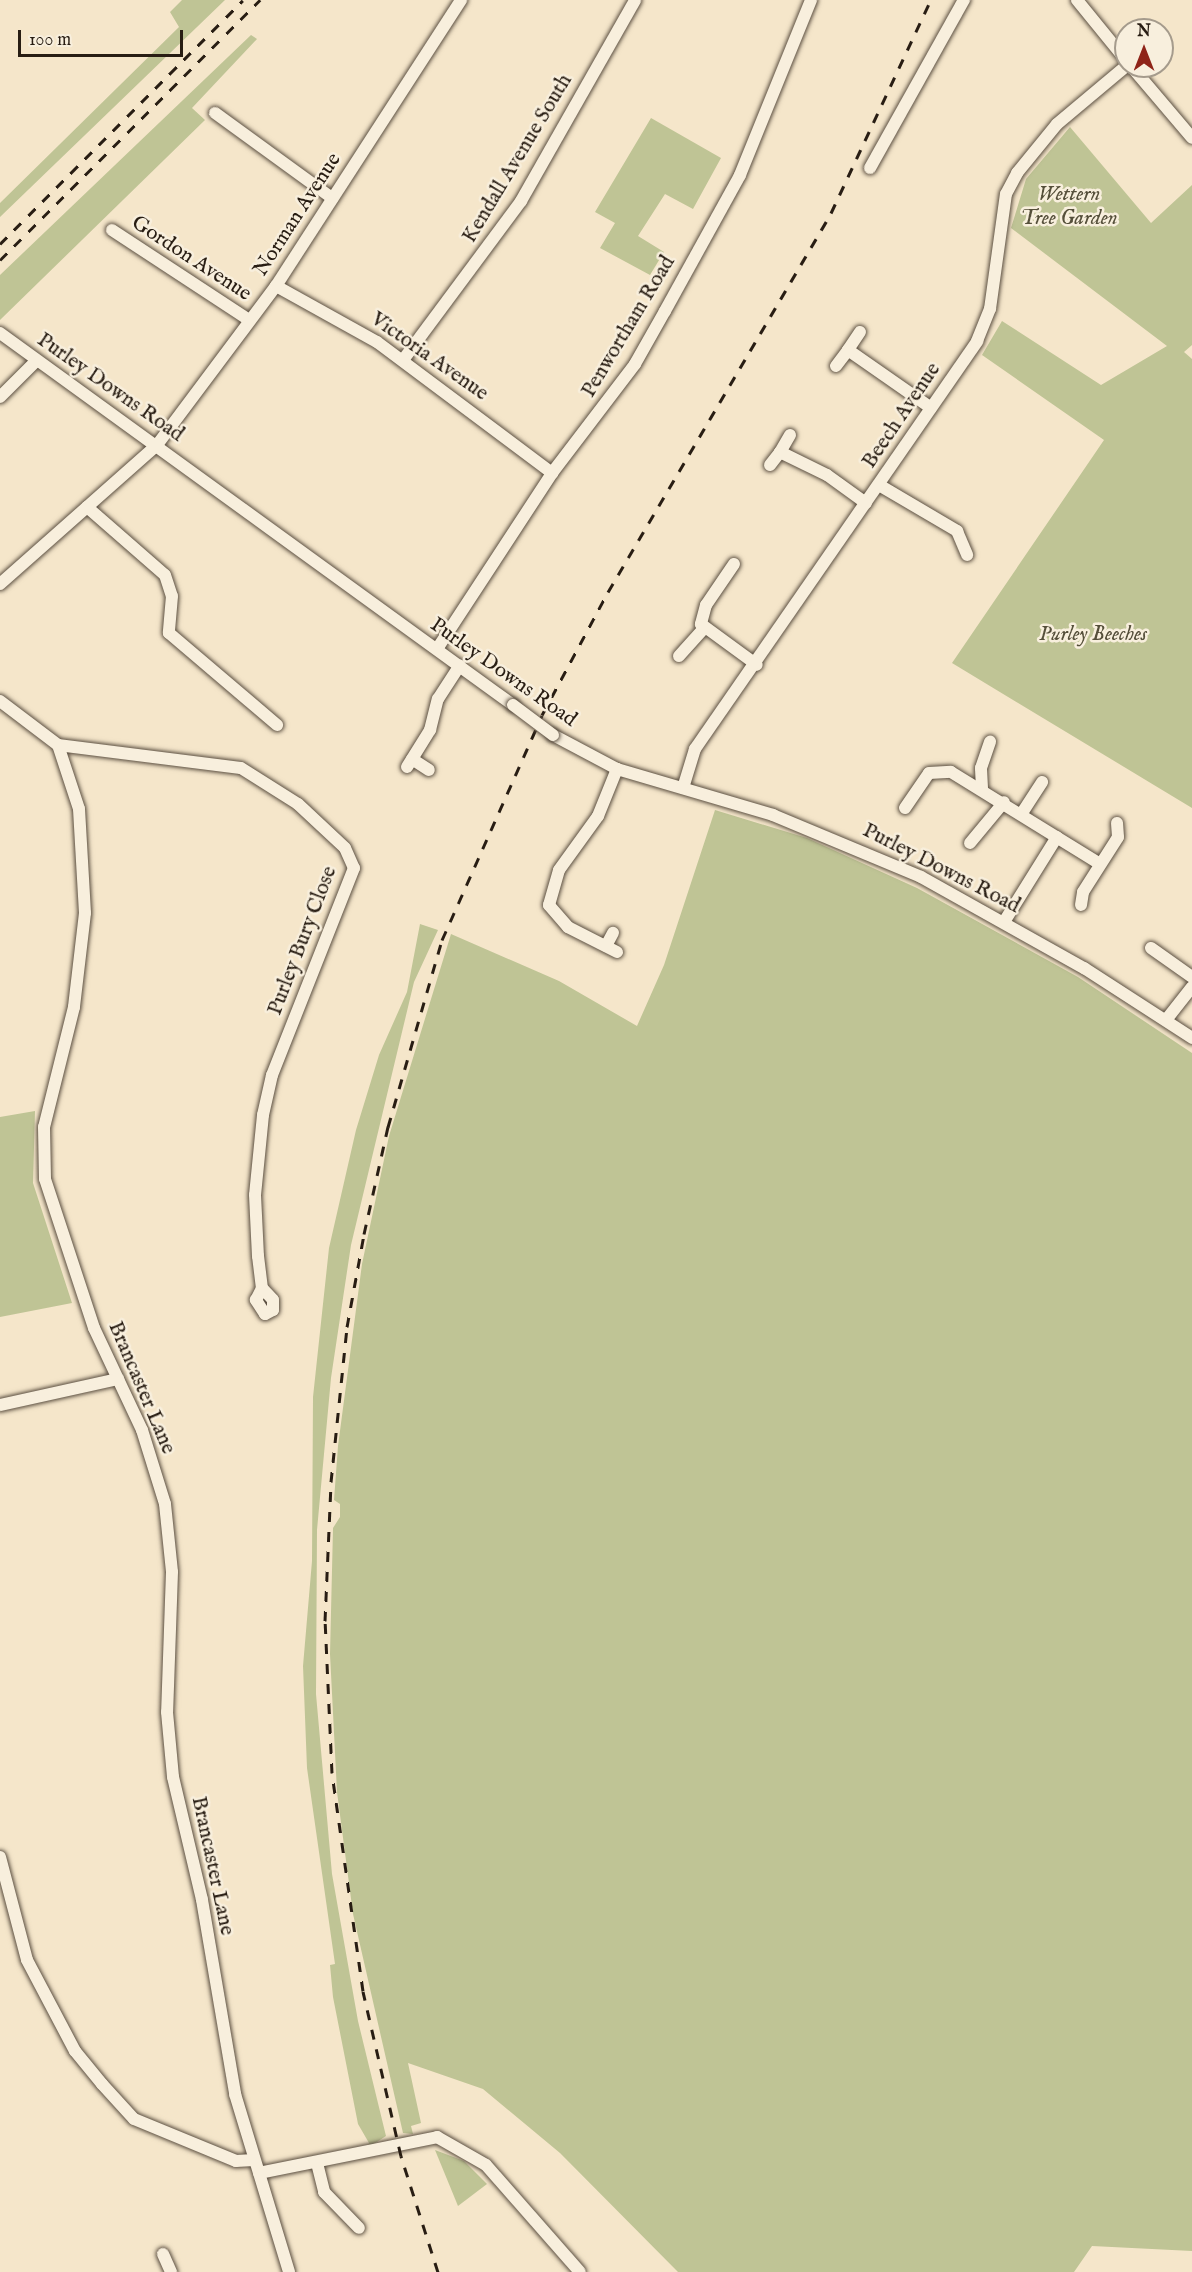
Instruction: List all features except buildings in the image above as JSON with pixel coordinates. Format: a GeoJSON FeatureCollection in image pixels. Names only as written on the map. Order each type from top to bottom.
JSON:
{"type":"FeatureCollection","features":[{"type":"Feature","properties":{"kind":"street","name":"Norman Avenue"},"geometry":{"type":"LineString","coordinates":[[0,584],[157,445],[276,286],[461,0]]}},
{"type":"Feature","properties":{"kind":"street","name":"Kendall Avenue South"},"geometry":{"type":"LineString","coordinates":[[403,360],[521,201],[635,0]]}},
{"type":"Feature","properties":{"kind":"street","name":"Penwortham Road"},"geometry":{"type":"LineString","coordinates":[[437,649],[552,473],[635,364],[741,175],[810,0]]}},
{"type":"Feature","properties":{"kind":"street"},"geometry":{"type":"LineString","coordinates":[[870,168],[964,0]]}},
{"type":"Feature","properties":{"kind":"street"},"geometry":{"type":"LineString","coordinates":[[1077,0],[1114,45]]}},
{"type":"Feature","properties":{"kind":"street","name":"Beech Avenue"},"geometry":{"type":"LineString","coordinates":[[683,788],[695,749],[757,665],[977,341],[990,309],[1006,194],[1017,173],[1057,124],[1114,76]]}},
{"type":"Feature","properties":{"kind":"street"},"geometry":{"type":"LineString","coordinates":[[1141,78],[1192,138]]}},
{"type":"Feature","properties":{"kind":"street"},"geometry":{"type":"LineString","coordinates":[[214,113],[332,198]]}},
{"type":"Feature","properties":{"kind":"street","name":"Gordon Avenue"},"geometry":{"type":"LineString","coordinates":[[112,230],[249,320]]}},
{"type":"Feature","properties":{"kind":"street","name":"Victoria Avenue"},"geometry":{"type":"LineString","coordinates":[[276,286],[403,360],[552,473]]}},
{"type":"Feature","properties":{"kind":"street"},"geometry":{"type":"LineString","coordinates":[[836,366],[860,332]]}},
{"type":"Feature","properties":{"kind":"street","name":"Purley Downs Road"},"geometry":{"type":"LineString","coordinates":[[0,333],[460,665],[553,735],[617,769],[818,831],[1004,922],[1192,1038]]}},
{"type":"Feature","properties":{"kind":"street"},"geometry":{"type":"LineString","coordinates":[[848,350],[931,408]]}},
{"type":"Feature","properties":{"kind":"street"},"geometry":{"type":"LineString","coordinates":[[0,397],[36,361]]}},
{"type":"Feature","properties":{"kind":"street"},"geometry":{"type":"LineString","coordinates":[[770,465],[790,435]]}},
{"type":"Feature","properties":{"kind":"street"},"geometry":{"type":"LineString","coordinates":[[780,452],[827,475],[867,503]]}},
{"type":"Feature","properties":{"kind":"street"},"geometry":{"type":"LineString","coordinates":[[879,484],[957,531],[967,555]]}},
{"type":"Feature","properties":{"kind":"street"},"geometry":{"type":"LineString","coordinates":[[87,507],[165,575],[172,596],[169,633],[277,725]]}},
{"type":"Feature","properties":{"kind":"street"},"geometry":{"type":"LineString","coordinates":[[679,656],[703,629],[703,610],[734,564]]}},
{"type":"Feature","properties":{"kind":"street"},"geometry":{"type":"LineString","coordinates":[[703,629],[757,665]]}},
{"type":"Feature","properties":{"kind":"street"},"geometry":{"type":"LineString","coordinates":[[429,770],[409,763],[430,730],[438,699],[460,665]]}},
{"type":"Feature","properties":{"kind":"street"},"geometry":{"type":"LineString","coordinates":[[0,701],[58,745]]}},
{"type":"Feature","properties":{"kind":"street"},"geometry":{"type":"LineString","coordinates":[[982,788],[981,768],[990,742]]}},
{"type":"Feature","properties":{"kind":"street","name":"Purley Bury Close"},"geometry":{"type":"LineString","coordinates":[[58,745],[241,768],[298,804],[345,848],[354,868],[272,1075],[265,1105],[255,1195],[262,1288]]}},
{"type":"Feature","properties":{"kind":"street","name":"Brancaster Lane"},"geometry":{"type":"LineString","coordinates":[[58,745],[82,831],[86,913],[74,1007],[44,1127],[44,1168],[83,1298],[142,1430],[165,1504],[173,1621],[168,1742],[202,1900],[227,2060],[254,2160],[289,2272]]}},
{"type":"Feature","properties":{"kind":"street"},"geometry":{"type":"LineString","coordinates":[[613,933],[611,949],[554,917],[549,890],[598,816],[617,769]]}},
{"type":"Feature","properties":{"kind":"street"},"geometry":{"type":"LineString","coordinates":[[905,808],[929,773],[951,772],[982,788],[1100,864]]}},
{"type":"Feature","properties":{"kind":"street"},"geometry":{"type":"LineString","coordinates":[[1022,813],[1042,782]]}},
{"type":"Feature","properties":{"kind":"street"},"geometry":{"type":"LineString","coordinates":[[970,843],[1004,802]]}},
{"type":"Feature","properties":{"kind":"street"},"geometry":{"type":"LineString","coordinates":[[1081,905],[1100,864],[1118,837],[1117,823]]}},
{"type":"Feature","properties":{"kind":"street"},"geometry":{"type":"LineString","coordinates":[[1004,922],[1057,837]]}},
{"type":"Feature","properties":{"kind":"street"},"geometry":{"type":"LineString","coordinates":[[1151,948],[1192,977]]}},
{"type":"Feature","properties":{"kind":"street"},"geometry":{"type":"LineString","coordinates":[[1166,1020],[1192,987]]}},
{"type":"Feature","properties":{"kind":"street"},"geometry":{"type":"LineString","coordinates":[[0,1405],[118,1379]]}},
{"type":"Feature","properties":{"kind":"street"},"geometry":{"type":"LineString","coordinates":[[0,1857],[27,1960],[75,2051],[102,2084],[134,2119],[236,2161],[254,2160]]}},
{"type":"Feature","properties":{"kind":"street"},"geometry":{"type":"LineString","coordinates":[[259,2173],[317,2163],[417,2137],[449,2141],[486,2164],[580,2272]]}},
{"type":"Feature","properties":{"kind":"street"},"geometry":{"type":"LineString","coordinates":[[317,2163],[324,2192],[359,2228]]}},
{"type":"Feature","properties":{"kind":"street"},"geometry":{"type":"LineString","coordinates":[[163,2254],[171,2272]]}},
{"type":"Feature","properties":{"kind":"green space"},"geometry":{"type":"Polygon","coordinates":[[[182,0],[225,0],[0,217],[0,203],[179,27],[170,12],[182,0]]]}},
{"type":"Feature","properties":{"kind":"green space"},"geometry":{"type":"Polygon","coordinates":[[[251,35],[257,39],[192,108],[205,120],[0,320],[0,275],[251,35]]]}},
{"type":"Feature","properties":{"kind":"green space"},"geometry":{"type":"Polygon","coordinates":[[[651,118],[721,158],[693,209],[665,194],[638,236],[664,252],[650,275],[600,248],[615,223],[595,212],[651,118]]]}},
{"type":"Feature","properties":{"kind":"green space","name":"Purley Beeches"},"geometry":{"type":"Polygon","coordinates":[[[1070,127],[1151,223],[1192,185],[1192,345],[1184,352],[1192,359],[1192,808],[952,663],[1104,440],[982,355],[1002,321],[1101,385],[1167,346],[1011,228],[1026,179],[1070,127]]]}},
{"type":"Feature","properties":{"kind":"green space"},"geometry":{"type":"Polygon","coordinates":[[[715,810],[807,838],[917,888],[1078,977],[1192,1053],[1192,2251],[1092,2246],[1074,2272],[678,2272],[560,2153],[483,2089],[408,2063],[421,2123],[411,2126],[413,2134],[403,2133],[353,1914],[337,1792],[330,1654],[333,1528],[340,1517],[340,1504],[334,1500],[338,1446],[362,1264],[389,1136],[451,934],[559,981],[637,1026],[664,965],[715,810]]]}},
{"type":"Feature","properties":{"kind":"green space"},"geometry":{"type":"Polygon","coordinates":[[[420,924],[438,930],[414,982],[351,1245],[331,1378],[317,1530],[316,1694],[332,1874],[358,2021],[386,2136],[366,2149],[369,2143],[358,2124],[333,1997],[330,1965],[335,1964],[307,1768],[303,1666],[312,1561],[313,1397],[329,1248],[356,1130],[379,1055],[407,992],[420,924]]]}},
{"type":"Feature","properties":{"kind":"green space"},"geometry":{"type":"Polygon","coordinates":[[[35,1111],[33,1183],[72,1303],[0,1317],[0,1117],[35,1111]]]}},
{"type":"Feature","properties":{"kind":"green space"},"geometry":{"type":"Polygon","coordinates":[[[435,2150],[464,2161],[487,2184],[458,2206],[435,2150]]]}},
{"type":"Feature","properties":{"kind":"railway"},"geometry":{"type":"LineString","coordinates":[[0,244],[243,0]]}},
{"type":"Feature","properties":{"kind":"railway"},"geometry":{"type":"LineString","coordinates":[[0,260],[260,0]]}},
{"type":"Feature","properties":{"kind":"railway"},"geometry":{"type":"LineString","coordinates":[[438,2272],[401,2156],[363,1991],[332,1773],[325,1621],[331,1482],[347,1327],[364,1234],[388,1127],[442,940],[542,715],[608,592],[831,213],[931,0]]}},
{"type":"Feature","properties":{"kind":"park label","name":"Wettern Tree Garden"},"geometry":{"type":"Point","coordinates":[1069,207]}}]}
